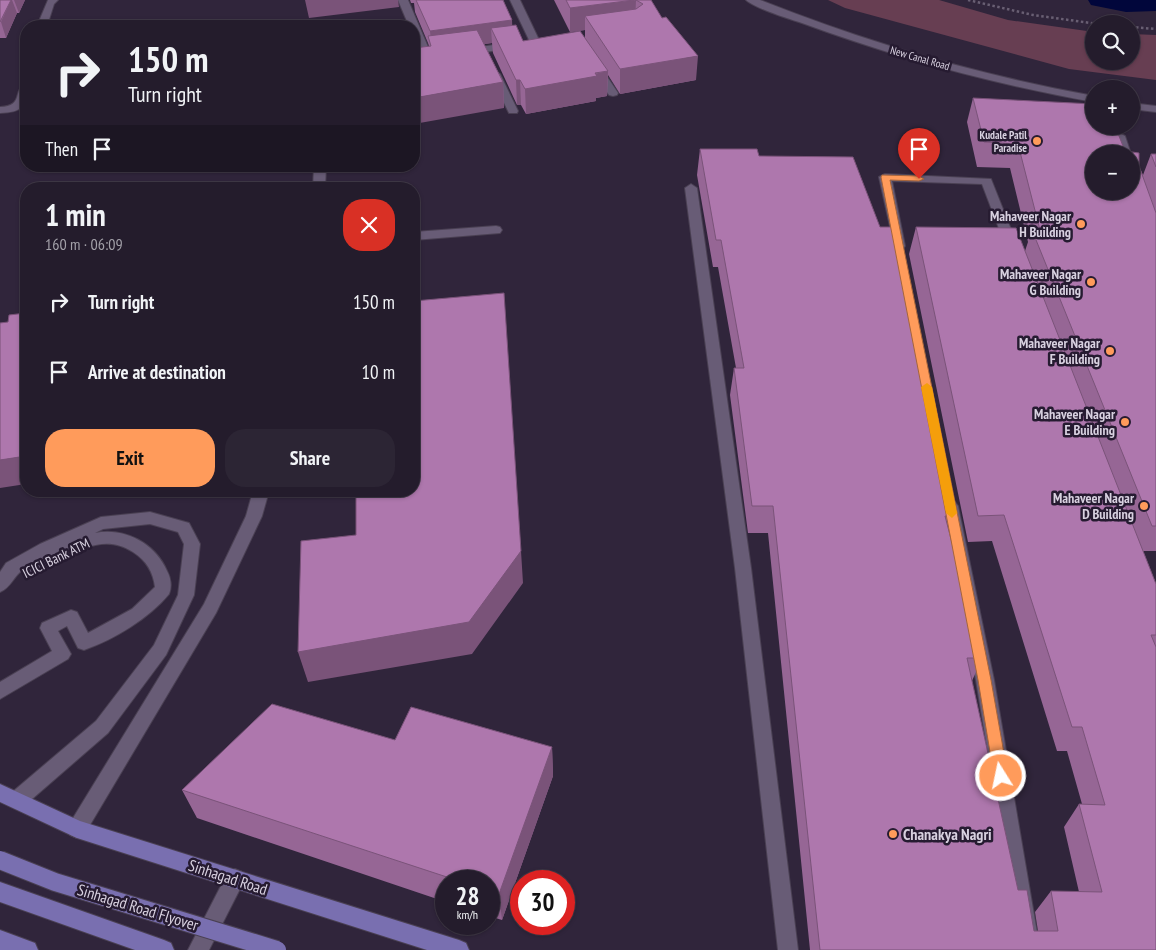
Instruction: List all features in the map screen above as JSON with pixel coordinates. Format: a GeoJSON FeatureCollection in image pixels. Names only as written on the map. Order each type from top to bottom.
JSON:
{"type":"FeatureCollection","features":[{"type":"Feature","properties":{"kind":"main road","name":"Sinhagad Road"},"geometry":{"type":"LineString","coordinates":[[8,797],[77,829],[459,950]]}},
{"type":"Feature","properties":{"kind":"main road","name":"Sinhagad Road Flyover"},"geometry":{"type":"LineString","coordinates":[[0,860],[55,882],[277,950]]}},
{"type":"Feature","properties":{"kind":"main road","name":"Sinhagad Road Flyover"},"geometry":{"type":"LineString","coordinates":[[0,892],[164,950]]}},
{"type":"Feature","properties":{"kind":"main road"},"geometry":{"type":"LineString","coordinates":[[0,940],[28,950]]}},
{"type":"Feature","properties":{"kind":"street"},"geometry":{"type":"LineString","coordinates":[[44,20],[50,3],[53,0]]}},
{"type":"Feature","properties":{"kind":"street"},"geometry":{"type":"LineString","coordinates":[[420,37],[427,57],[451,54],[488,59],[539,41],[515,0]]}},
{"type":"Feature","properties":{"kind":"street","name":"New Canal Road"},"geometry":{"type":"LineString","coordinates":[[751,0],[811,25],[929,62],[1037,90],[1085,98]]}},
{"type":"Feature","properties":{"kind":"street"},"geometry":{"type":"LineString","coordinates":[[409,5],[414,20]]}},
{"type":"Feature","properties":{"kind":"street"},"geometry":{"type":"LineString","coordinates":[[488,59],[513,111]]}},
{"type":"Feature","properties":{"kind":"street"},"geometry":{"type":"LineString","coordinates":[[591,60],[613,93]]}},
{"type":"Feature","properties":{"kind":"street"},"geometry":{"type":"LineString","coordinates":[[0,110],[14,110],[20,103]]}},
{"type":"Feature","properties":{"kind":"street"},"geometry":{"type":"LineString","coordinates":[[1140,107],[1156,109]]}},
{"type":"Feature","properties":{"kind":"street"},"geometry":{"type":"LineString","coordinates":[[1119,136],[1122,145]]}},
{"type":"Feature","properties":{"kind":"street"},"geometry":{"type":"LineString","coordinates":[[902,264],[885,177],[987,181],[1016,255]]}},
{"type":"Feature","properties":{"kind":"street"},"geometry":{"type":"LineString","coordinates":[[691,188],[744,578],[788,950]]}},
{"type":"Feature","properties":{"kind":"street"},"geometry":{"type":"LineString","coordinates":[[420,236],[496,230]]}},
{"type":"Feature","properties":{"kind":"street"},"geometry":{"type":"LineString","coordinates":[[946,487],[984,680],[1030,950]]}},
{"type":"Feature","properties":{"kind":"street"},"geometry":{"type":"LineString","coordinates":[[77,829],[210,608],[254,516],[260,497]]}},
{"type":"Feature","properties":{"kind":"street"},"geometry":{"type":"LineString","coordinates":[[0,586],[12,568],[46,548],[101,522],[150,518],[183,527],[192,544],[186,595],[160,650],[102,727],[8,797]]}},
{"type":"Feature","properties":{"kind":"street","name":"ICICI Bank ATM"},"geometry":{"type":"LineString","coordinates":[[0,586],[72,547],[97,538],[104,538],[119,539],[142,547],[160,571],[163,589],[153,603],[84,643],[71,617],[48,628],[62,654],[0,691]]}},
{"type":"Feature","properties":{"kind":"street"},"geometry":{"type":"LineString","coordinates":[[198,950],[235,879]]}},
{"type":"Feature","properties":{"kind":"path"},"geometry":{"type":"LineString","coordinates":[[968,0],[998,9],[1085,22]]}},
{"type":"Feature","properties":{"kind":"path"},"geometry":{"type":"LineString","coordinates":[[1140,28],[1156,29]]}},
{"type":"Feature","properties":{"kind":"shaded area"},"geometry":{"type":"Polygon","coordinates":[[[828,0],[939,0],[1008,20],[1085,31],[1085,70],[1140,70],[1140,34],[1156,35],[1156,80],[1069,69],[845,8],[828,0]]]}},
{"type":"Feature","properties":{"kind":"building"},"geometry":{"type":"Polygon","coordinates":[[[0,0],[11,0],[0,22],[0,0]]]}},
{"type":"Feature","properties":{"kind":"building"},"geometry":{"type":"Polygon","coordinates":[[[416,0],[503,0],[512,20],[430,31],[416,0]]]}},
{"type":"Feature","properties":{"kind":"building"},"geometry":{"type":"Polygon","coordinates":[[[566,0],[634,0],[570,8],[566,0]]]}},
{"type":"Feature","properties":{"kind":"building"},"geometry":{"type":"Polygon","coordinates":[[[636,0],[651,0],[662,18],[666,17],[698,56],[620,69],[585,16],[636,9],[643,4],[636,0]]]}},
{"type":"Feature","properties":{"kind":"building"},"geometry":{"type":"Polygon","coordinates":[[[516,25],[523,41],[580,31],[608,71],[595,73],[597,76],[525,89],[520,80],[516,80],[491,28],[516,25]]]}},
{"type":"Feature","properties":{"kind":"building"},"geometry":{"type":"Polygon","coordinates":[[[477,30],[503,82],[420,97],[420,47],[431,46],[428,36],[477,30]]]}},
{"type":"Feature","properties":{"kind":"building"},"geometry":{"type":"Polygon","coordinates":[[[973,98],[1085,104],[1085,135],[1119,135],[1123,145],[1085,145],[1085,200],[1140,200],[1140,169],[1156,213],[1156,526],[1152,526],[1032,230],[1040,230],[1018,144],[984,142],[973,98]]]}},
{"type":"Feature","properties":{"kind":"building"},"geometry":{"type":"Polygon","coordinates":[[[700,149],[757,149],[759,156],[853,157],[880,227],[898,227],[957,516],[945,516],[982,658],[967,658],[1018,890],[1027,890],[1034,931],[1058,931],[1051,891],[1102,892],[1079,804],[1105,805],[1082,727],[1072,727],[1004,515],[978,516],[916,227],[1016,228],[1156,584],[1156,635],[1151,635],[1156,647],[1156,950],[820,950],[773,506],[752,506],[734,368],[744,368],[721,240],[716,240],[700,149]]]}},
{"type":"Feature","properties":{"kind":"building"},"geometry":{"type":"Polygon","coordinates":[[[1151,154],[1156,154],[1156,167],[1151,154]]]}},
{"type":"Feature","properties":{"kind":"building"},"geometry":{"type":"Polygon","coordinates":[[[504,293],[521,551],[469,622],[298,652],[301,541],[356,535],[356,497],[420,497],[420,300],[504,293]]]}},
{"type":"Feature","properties":{"kind":"building"},"geometry":{"type":"Polygon","coordinates":[[[20,314],[20,457],[0,460],[0,323],[8,322],[9,315],[20,314]]]}},
{"type":"Feature","properties":{"kind":"building"},"geometry":{"type":"Polygon","coordinates":[[[272,704],[395,740],[411,707],[552,747],[500,891],[500,870],[435,870],[435,873],[182,790],[272,704]]]}},
{"type":"Feature","properties":{"kind":"waterway"},"geometry":{"type":"LineString","coordinates":[[1100,0],[1126,5],[1156,4]]}},
{"type":"Feature","properties":{"kind":"slow traffic"},"geometry":{"type":"LineString","coordinates":[[927,387],[952,513]]}},
{"type":"Feature","properties":{"kind":"place","name":"Kudale Patil Paradise"},"geometry":{"type":"Point","coordinates":[1037,141]}},
{"type":"Feature","properties":{"kind":"place","name":"Mahaveer Nagar H Building"},"geometry":{"type":"Point","coordinates":[1081,224]}},
{"type":"Feature","properties":{"kind":"place","name":"Mahaveer Nagar G Building"},"geometry":{"type":"Point","coordinates":[1091,282]}},
{"type":"Feature","properties":{"kind":"place","name":"Mahaveer Nagar F Building"},"geometry":{"type":"Point","coordinates":[1110,351]}},
{"type":"Feature","properties":{"kind":"place","name":"Mahaveer Nagar E Building"},"geometry":{"type":"Point","coordinates":[1125,422]}},
{"type":"Feature","properties":{"kind":"place","name":"Mahaveer Nagar D Building"},"geometry":{"type":"Point","coordinates":[1144,506]}},
{"type":"Feature","properties":{"kind":"place","name":"Chanakya Nagri"},"geometry":{"type":"Point","coordinates":[893,834]}},
{"type":"Feature","properties":{"kind":"route"},"geometry":{"type":"LineString","coordinates":[[919,179],[885,177],[984,680],[1001,776]]}}]}
